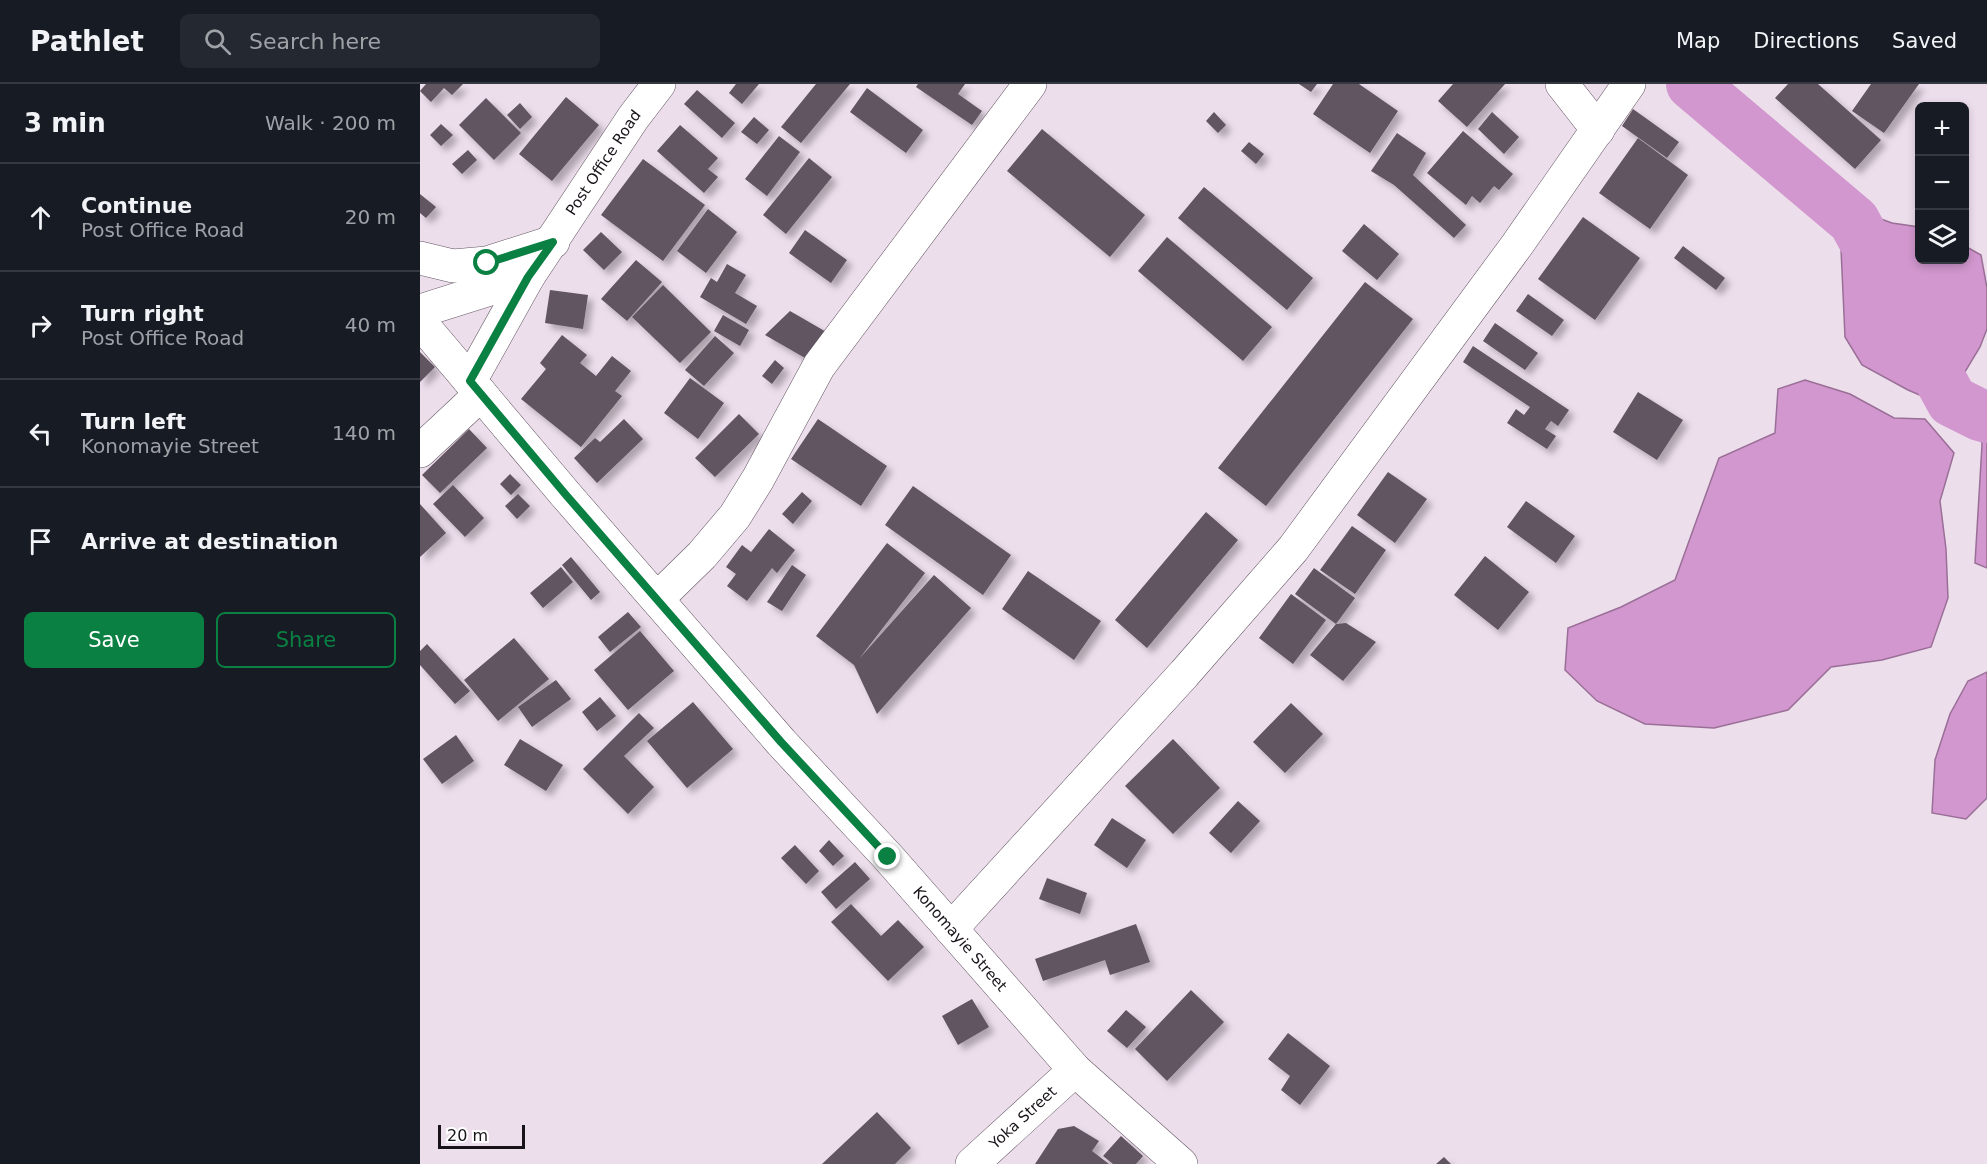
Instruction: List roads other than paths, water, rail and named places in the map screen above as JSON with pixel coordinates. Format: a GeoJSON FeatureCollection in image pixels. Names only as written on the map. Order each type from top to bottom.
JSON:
{"type":"FeatureCollection","features":[{"type":"Feature","properties":{"kind":"street","name":"Post Office Road"},"geometry":{"type":"LineString","coordinates":[[420,451],[475,388],[528,277],[633,118],[659,84]]}},
{"type":"Feature","properties":{"kind":"street"},"geometry":{"type":"LineString","coordinates":[[657,599],[702,555],[735,516],[758,479],[819,366],[1030,84]]}},
{"type":"Feature","properties":{"kind":"street"},"geometry":{"type":"LineString","coordinates":[[1562,84],[1598,130]]}},
{"type":"Feature","properties":{"kind":"street"},"geometry":{"type":"LineString","coordinates":[[951,929],[1184,674],[1293,549],[1517,245],[1629,84]]}},
{"type":"Feature","properties":{"kind":"street"},"geometry":{"type":"LineString","coordinates":[[420,258],[453,266],[487,263],[553,242]]}},
{"type":"Feature","properties":{"kind":"street"},"geometry":{"type":"LineString","coordinates":[[420,311],[528,277]]}},
{"type":"Feature","properties":{"kind":"street","name":"Konomayie Street"},"geometry":{"type":"LineString","coordinates":[[420,322],[781,742],[888,857],[1075,1070],[1181,1164]]}},
{"type":"Feature","properties":{"kind":"street","name":"Yoka Street"},"geometry":{"type":"LineString","coordinates":[[972,1164],[1075,1070]]}},
{"type":"Feature","properties":{"kind":"waterway"},"geometry":{"type":"LineString","coordinates":[[1692,84],[1854,221],[1952,401],[1987,417]]}}]}
